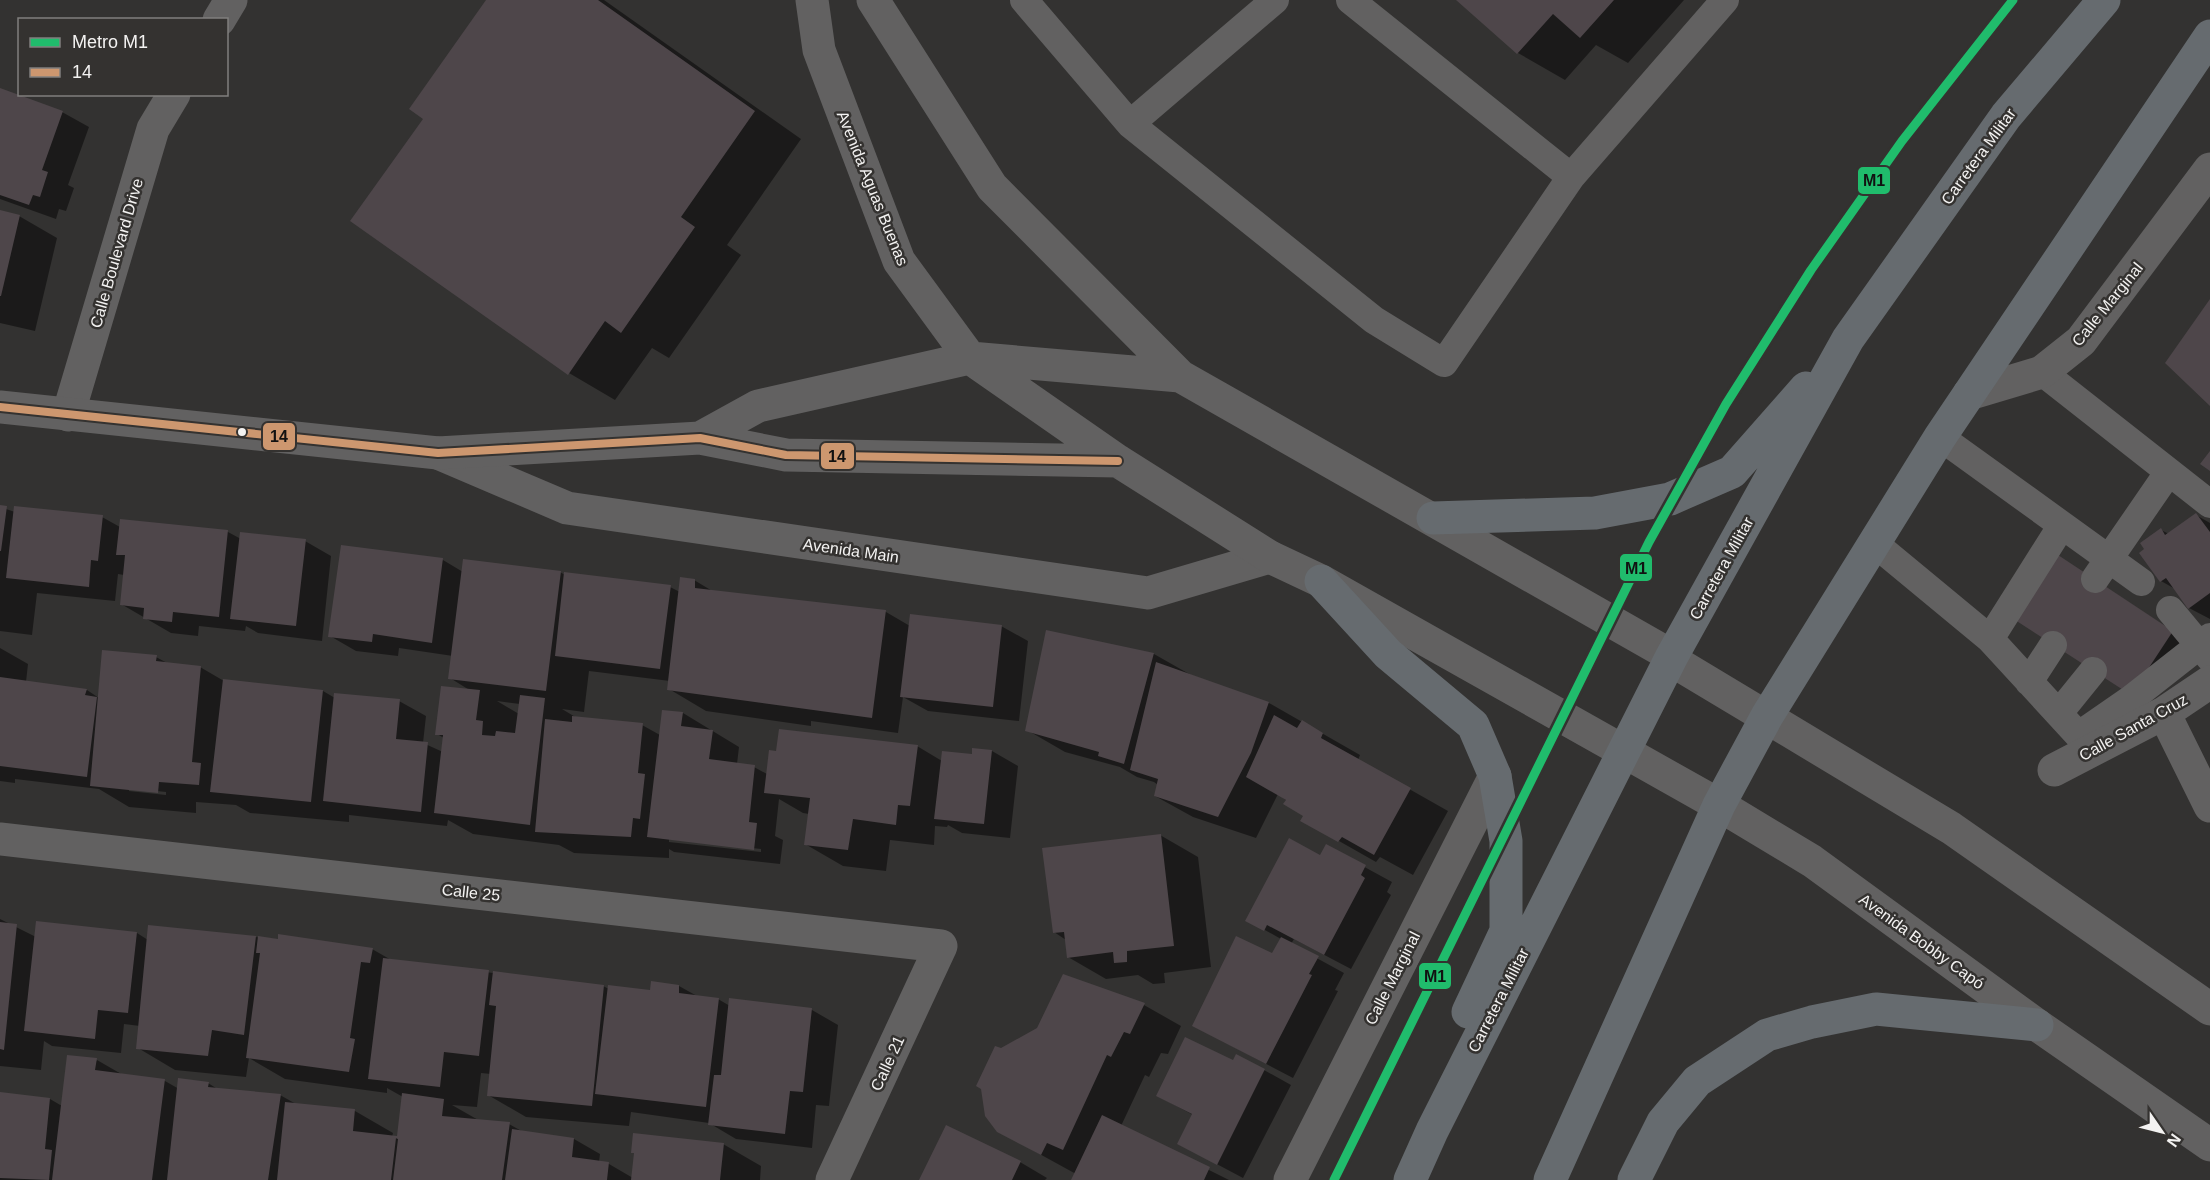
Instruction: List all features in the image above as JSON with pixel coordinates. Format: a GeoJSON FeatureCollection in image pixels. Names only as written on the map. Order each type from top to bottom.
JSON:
{"type":"FeatureCollection","features":[{"type":"Feature","properties":{"kind":"main road","name":"Carretera Militar"},"geometry":{"type":"LineString","coordinates":[[1410,1180],[1432,1131],[1623,753],[1848,339],[2006,116],[2104,0]]}},
{"type":"Feature","properties":{"kind":"main road"},"geometry":{"type":"LineString","coordinates":[[1550,1180],[1719,805],[1767,716],[1940,437],[2210,36]]}},
{"type":"Feature","properties":{"kind":"main road"},"geometry":{"type":"LineString","coordinates":[[1433,518],[1595,513],[1670,499],[1732,472],[1848,339]]}},
{"type":"Feature","properties":{"kind":"main road"},"geometry":{"type":"LineString","coordinates":[[1321,581],[1388,654],[1473,725],[1495,776],[1506,841],[1506,930],[1417,1121],[1410,1180]]}},
{"type":"Feature","properties":{"kind":"main road"},"geometry":{"type":"LineString","coordinates":[[1634,1180],[1663,1122],[1697,1081],[1767,1035],[1812,1022],[1876,1009],[2037,1025]]}},
{"type":"Feature","properties":{"kind":"street"},"geometry":{"type":"LineString","coordinates":[[220,18],[231,0]]}},
{"type":"Feature","properties":{"kind":"street","name":"Avenida Aguas Buenas"},"geometry":{"type":"LineString","coordinates":[[812,0],[819,50],[899,261],[970,358],[1118,461],[1270,557],[1321,581]]}},
{"type":"Feature","properties":{"kind":"street"},"geometry":{"type":"LineString","coordinates":[[873,0],[993,187],[1180,376],[1433,518],[1675,660],[1951,828],[2210,1009]]}},
{"type":"Feature","properties":{"kind":"street","name":"Calle Boulevard Drive"},"geometry":{"type":"LineString","coordinates":[[68,415],[153,129],[173,96]]}},
{"type":"Feature","properties":{"kind":"street","name":"Calle Marginal"},"geometry":{"type":"LineString","coordinates":[[1969,394],[2042,372],[2081,342],[2210,169]]}},
{"type":"Feature","properties":{"kind":"street"},"geometry":{"type":"LineString","coordinates":[[700,438],[758,406],[970,358],[1180,376]]}},
{"type":"Feature","properties":{"kind":"street","name":"Avenida Main"},"geometry":{"type":"LineString","coordinates":[[0,407],[438,453],[700,438],[786,456],[1118,461]]}},
{"type":"Feature","properties":{"kind":"street","name":"Avenida Main"},"geometry":{"type":"LineString","coordinates":[[438,453],[567,508],[1148,593],[1270,557]]}},
{"type":"Feature","properties":{"kind":"street","name":"Avenida Bobby Capó"},"geometry":{"type":"LineString","coordinates":[[1321,581],[1719,805],[1812,861],[2037,1025],[2210,1145]]}},
{"type":"Feature","properties":{"kind":"street","name":"Calle Santa Cruz"},"geometry":{"type":"LineString","coordinates":[[2054,770],[2086,742],[2164,713],[2210,682]]}},
{"type":"Feature","properties":{"kind":"street"},"geometry":{"type":"LineString","coordinates":[[2164,713],[2210,806]]}},
{"type":"Feature","properties":{"kind":"street","name":"Calle Marginal"},"geometry":{"type":"LineString","coordinates":[[1290,1180],[1495,776]]}},
{"type":"Feature","properties":{"kind":"street","name":"Calle 25"},"geometry":{"type":"LineString","coordinates":[[0,838],[941,946]]}},
{"type":"Feature","properties":{"kind":"street","name":"Calle 21"},"geometry":{"type":"LineString","coordinates":[[832,1180],[941,946]]}},
{"type":"Feature","properties":{"kind":"lane"},"geometry":{"type":"LineString","coordinates":[[1024,0],[1130,124],[1374,320],[1444,363],[1571,177],[1725,0]]}},
{"type":"Feature","properties":{"kind":"lane"},"geometry":{"type":"LineString","coordinates":[[1130,124],[1275,0]]}},
{"type":"Feature","properties":{"kind":"lane"},"geometry":{"type":"LineString","coordinates":[[1350,0],[1571,177]]}},
{"type":"Feature","properties":{"kind":"lane"},"geometry":{"type":"LineString","coordinates":[[2042,372],[2210,504]]}},
{"type":"Feature","properties":{"kind":"lane"},"geometry":{"type":"LineString","coordinates":[[1940,437],[2062,525],[2102,569],[2140,582]]}},
{"type":"Feature","properties":{"kind":"lane"},"geometry":{"type":"LineString","coordinates":[[2102,569],[2168,473]]}},
{"type":"Feature","properties":{"kind":"lane"},"geometry":{"type":"LineString","coordinates":[[1990,639],[2062,525]]}},
{"type":"Feature","properties":{"kind":"lane"},"geometry":{"type":"LineString","coordinates":[[1874,543],[1990,639],[2086,742],[2131,699],[2206,646],[2170,610]]}},
{"type":"Feature","properties":{"kind":"lane"},"geometry":{"type":"LineString","coordinates":[[2029,682],[2053,645]]}},
{"type":"Feature","properties":{"kind":"lane"},"geometry":{"type":"LineString","coordinates":[[2059,713],[2093,671]]}},
{"type":"Feature","properties":{"kind":"building"},"geometry":{"type":"Polygon","coordinates":[[[486,0],[598,0],[755,111],[681,217],[695,227],[621,333],[605,321],[568,375],[350,221],[423,119],[409,109],[486,0]]]}},
{"type":"Feature","properties":{"kind":"building"},"geometry":{"type":"Polygon","coordinates":[[[1456,0],[1614,0],[1580,38],[1553,14],[1517,54],[1456,0]]]}},
{"type":"Feature","properties":{"kind":"building"},"geometry":{"type":"Polygon","coordinates":[[[0,88],[63,111],[42,170],[48,172],[40,197],[33,195],[29,205],[0,195],[0,88]]]}},
{"type":"Feature","properties":{"kind":"building"},"geometry":{"type":"Polygon","coordinates":[[[0,210],[20,215],[1,296],[0,296],[0,210]]]}},
{"type":"Feature","properties":{"kind":"building"},"geometry":{"type":"Polygon","coordinates":[[[2210,299],[2210,406],[2165,363],[2210,299]]]}},
{"type":"Feature","properties":{"kind":"building"},"geometry":{"type":"Polygon","coordinates":[[[2210,451],[2210,471],[2200,464],[2210,451]]]}},
{"type":"Feature","properties":{"kind":"building"},"geometry":{"type":"Polygon","coordinates":[[[0,505],[7,506],[1,551],[0,551],[0,505]]]}},
{"type":"Feature","properties":{"kind":"building"},"geometry":{"type":"Polygon","coordinates":[[[14,506],[103,515],[98,561],[91,560],[89,587],[6,578],[14,506]]]}},
{"type":"Feature","properties":{"kind":"building"},"geometry":{"type":"Polygon","coordinates":[[[2196,513],[2210,532],[2210,593],[2188,609],[2166,578],[2160,582],[2139,553],[2144,549],[2140,543],[2161,528],[2165,535],[2196,513]]]}},
{"type":"Feature","properties":{"kind":"building"},"geometry":{"type":"Polygon","coordinates":[[[120,519],[228,530],[219,617],[173,612],[172,622],[143,619],[144,608],[120,605],[125,555],[116,555],[120,519]]]}},
{"type":"Feature","properties":{"kind":"building"},"geometry":{"type":"Polygon","coordinates":[[[240,532],[306,539],[296,626],[230,619],[240,532]]]}},
{"type":"Feature","properties":{"kind":"building"},"geometry":{"type":"Polygon","coordinates":[[[341,545],[443,558],[432,643],[373,634],[372,642],[328,637],[341,545]]]}},
{"type":"Feature","properties":{"kind":"building"},"geometry":{"type":"Polygon","coordinates":[[[2055,553],[2173,631],[2131,695],[2012,618],[2055,553]]]}},
{"type":"Feature","properties":{"kind":"building"},"geometry":{"type":"Polygon","coordinates":[[[463,559],[561,571],[546,691],[448,679],[463,559]]]}},
{"type":"Feature","properties":{"kind":"building"},"geometry":{"type":"Polygon","coordinates":[[[564,572],[671,585],[660,669],[555,656],[564,572]]]}},
{"type":"Feature","properties":{"kind":"building"},"geometry":{"type":"Polygon","coordinates":[[[680,577],[695,579],[695,588],[886,610],[872,718],[667,690],[680,577]]]}},
{"type":"Feature","properties":{"kind":"building"},"geometry":{"type":"Polygon","coordinates":[[[910,614],[1002,625],[993,707],[900,697],[910,614]]]}},
{"type":"Feature","properties":{"kind":"building"},"geometry":{"type":"Polygon","coordinates":[[[1046,630],[1154,653],[1124,764],[1098,756],[1099,752],[1025,731],[1046,630]]]}},
{"type":"Feature","properties":{"kind":"building"},"geometry":{"type":"Polygon","coordinates":[[[102,650],[157,655],[156,661],[201,666],[192,762],[201,763],[199,785],[159,782],[158,793],[90,786],[102,650]]]}},
{"type":"Feature","properties":{"kind":"building"},"geometry":{"type":"Polygon","coordinates":[[[1156,662],[1269,702],[1251,753],[1218,817],[1154,796],[1158,779],[1130,770],[1156,662]]]}},
{"type":"Feature","properties":{"kind":"building"},"geometry":{"type":"Polygon","coordinates":[[[0,677],[87,689],[85,695],[97,697],[87,777],[0,766],[0,677]]]}},
{"type":"Feature","properties":{"kind":"building"},"geometry":{"type":"Polygon","coordinates":[[[223,679],[323,690],[311,802],[210,792],[223,679]]]}},
{"type":"Feature","properties":{"kind":"building"},"geometry":{"type":"Polygon","coordinates":[[[441,686],[480,690],[476,720],[483,721],[482,735],[495,736],[496,731],[515,733],[520,695],[545,698],[530,825],[434,813],[443,735],[435,735],[441,686]]]}},
{"type":"Feature","properties":{"kind":"building"},"geometry":{"type":"Polygon","coordinates":[[[334,693],[400,699],[396,739],[428,742],[421,812],[323,801],[334,693]]]}},
{"type":"Feature","properties":{"kind":"building"},"geometry":{"type":"Polygon","coordinates":[[[662,710],[683,712],[681,726],[713,730],[709,759],[755,765],[749,822],[757,823],[754,850],[647,837],[662,710]]]}},
{"type":"Feature","properties":{"kind":"building"},"geometry":{"type":"Polygon","coordinates":[[[1274,715],[1297,728],[1302,720],[1323,733],[1321,738],[1411,788],[1374,855],[1342,837],[1338,842],[1300,821],[1303,816],[1283,804],[1286,800],[1246,777],[1274,715]]]}},
{"type":"Feature","properties":{"kind":"building"},"geometry":{"type":"Polygon","coordinates":[[[572,716],[643,723],[638,773],[645,774],[640,819],[633,818],[631,837],[535,832],[545,719],[572,722],[572,716]]]}},
{"type":"Feature","properties":{"kind":"building"},"geometry":{"type":"Polygon","coordinates":[[[779,729],[918,745],[910,806],[898,805],[896,825],[853,819],[848,850],[804,845],[810,798],[764,793],[769,750],[776,751],[779,729]]]}},
{"type":"Feature","properties":{"kind":"building"},"geometry":{"type":"Polygon","coordinates":[[[972,748],[992,750],[984,824],[934,819],[942,751],[972,754],[972,748]]]}},
{"type":"Feature","properties":{"kind":"building"},"geometry":{"type":"Polygon","coordinates":[[[1161,834],[1174,946],[1127,951],[1127,962],[1114,963],[1113,952],[1067,958],[1064,932],[1053,933],[1042,848],[1161,834]]]}},
{"type":"Feature","properties":{"kind":"building"},"geometry":{"type":"Polygon","coordinates":[[[1289,838],[1320,855],[1326,844],[1366,865],[1361,875],[1365,878],[1324,955],[1267,925],[1264,931],[1245,921],[1289,838]]]}},
{"type":"Feature","properties":{"kind":"building"},"geometry":{"type":"Polygon","coordinates":[[[36,921],[137,932],[128,1013],[98,1010],[95,1039],[24,1031],[36,921]]]}},
{"type":"Feature","properties":{"kind":"building"},"geometry":{"type":"Polygon","coordinates":[[[0,922],[17,924],[4,1050],[0,1049],[0,922]]]}},
{"type":"Feature","properties":{"kind":"building"},"geometry":{"type":"Polygon","coordinates":[[[148,925],[256,936],[244,1035],[212,1030],[208,1056],[136,1049],[148,925]]]}},
{"type":"Feature","properties":{"kind":"building"},"geometry":{"type":"Polygon","coordinates":[[[278,934],[373,948],[370,963],[361,962],[350,1038],[355,1039],[349,1072],[246,1058],[260,953],[256,953],[258,936],[278,939],[278,934]]]}},
{"type":"Feature","properties":{"kind":"building"},"geometry":{"type":"Polygon","coordinates":[[[1236,936],[1272,953],[1281,937],[1319,956],[1309,974],[1312,975],[1266,1064],[1192,1026],[1236,936]]]}},
{"type":"Feature","properties":{"kind":"building"},"geometry":{"type":"Polygon","coordinates":[[[383,958],[489,970],[479,1056],[444,1052],[440,1087],[368,1079],[383,958]]]}},
{"type":"Feature","properties":{"kind":"building"},"geometry":{"type":"Polygon","coordinates":[[[493,971],[604,985],[592,1106],[487,1096],[496,1006],[489,1005],[493,971]]]}},
{"type":"Feature","properties":{"kind":"building"},"geometry":{"type":"Polygon","coordinates":[[[1063,974],[1145,1003],[1130,1034],[1124,1032],[1111,1057],[1107,1055],[1063,1150],[1047,1143],[1041,1155],[997,1132],[985,1116],[981,1089],[976,1086],[995,1046],[1001,1048],[1037,1028],[1063,974]]]}},
{"type":"Feature","properties":{"kind":"building"},"geometry":{"type":"Polygon","coordinates":[[[651,981],[679,985],[679,993],[719,998],[706,1107],[595,1094],[608,985],[650,990],[651,981]]]}},
{"type":"Feature","properties":{"kind":"building"},"geometry":{"type":"Polygon","coordinates":[[[729,998],[812,1008],[803,1092],[790,1091],[785,1134],[708,1125],[714,1075],[721,1075],[729,998]]]}},
{"type":"Feature","properties":{"kind":"building"},"geometry":{"type":"Polygon","coordinates":[[[1185,1037],[1233,1060],[1236,1054],[1265,1069],[1217,1165],[1177,1144],[1192,1114],[1156,1096],[1185,1037]]]}},
{"type":"Feature","properties":{"kind":"building"},"geometry":{"type":"Polygon","coordinates":[[[67,1055],[97,1058],[95,1070],[165,1079],[152,1180],[52,1180],[67,1055]]]}},
{"type":"Feature","properties":{"kind":"building"},"geometry":{"type":"Polygon","coordinates":[[[178,1078],[209,1082],[208,1087],[281,1094],[268,1180],[167,1180],[178,1078]]]}},
{"type":"Feature","properties":{"kind":"building"},"geometry":{"type":"Polygon","coordinates":[[[0,1092],[50,1098],[45,1149],[52,1150],[49,1180],[0,1178],[0,1092]]]}},
{"type":"Feature","properties":{"kind":"building"},"geometry":{"type":"Polygon","coordinates":[[[402,1093],[444,1099],[442,1116],[510,1122],[502,1180],[393,1180],[398,1139],[396,1138],[391,1180],[277,1180],[285,1102],[355,1109],[353,1131],[397,1136],[402,1093]]]}},
{"type":"Feature","properties":{"kind":"building"},"geometry":{"type":"Polygon","coordinates":[[[1102,1115],[1210,1167],[1204,1180],[1071,1180],[1102,1115]]]}},
{"type":"Feature","properties":{"kind":"building"},"geometry":{"type":"Polygon","coordinates":[[[946,1125],[1021,1161],[1012,1180],[919,1180],[946,1125]]]}},
{"type":"Feature","properties":{"kind":"building"},"geometry":{"type":"Polygon","coordinates":[[[512,1129],[574,1138],[572,1157],[609,1162],[607,1180],[505,1180],[512,1129]]]}},
{"type":"Feature","properties":{"kind":"building"},"geometry":{"type":"Polygon","coordinates":[[[633,1133],[724,1143],[720,1180],[631,1180],[634,1153],[631,1153],[633,1133]]]}},
{"type":"Feature","properties":{"kind":"metro line","name":"M1"},"geometry":{"type":"LineString","coordinates":[[1334,1180],[1649,542],[1726,404],[1811,270],[1902,141],[2013,0]]}},
{"type":"Feature","properties":{"kind":"transit line","name":"14"},"geometry":{"type":"LineString","coordinates":[[0,407],[438,453],[700,438],[786,455],[1118,461]]}}]}
